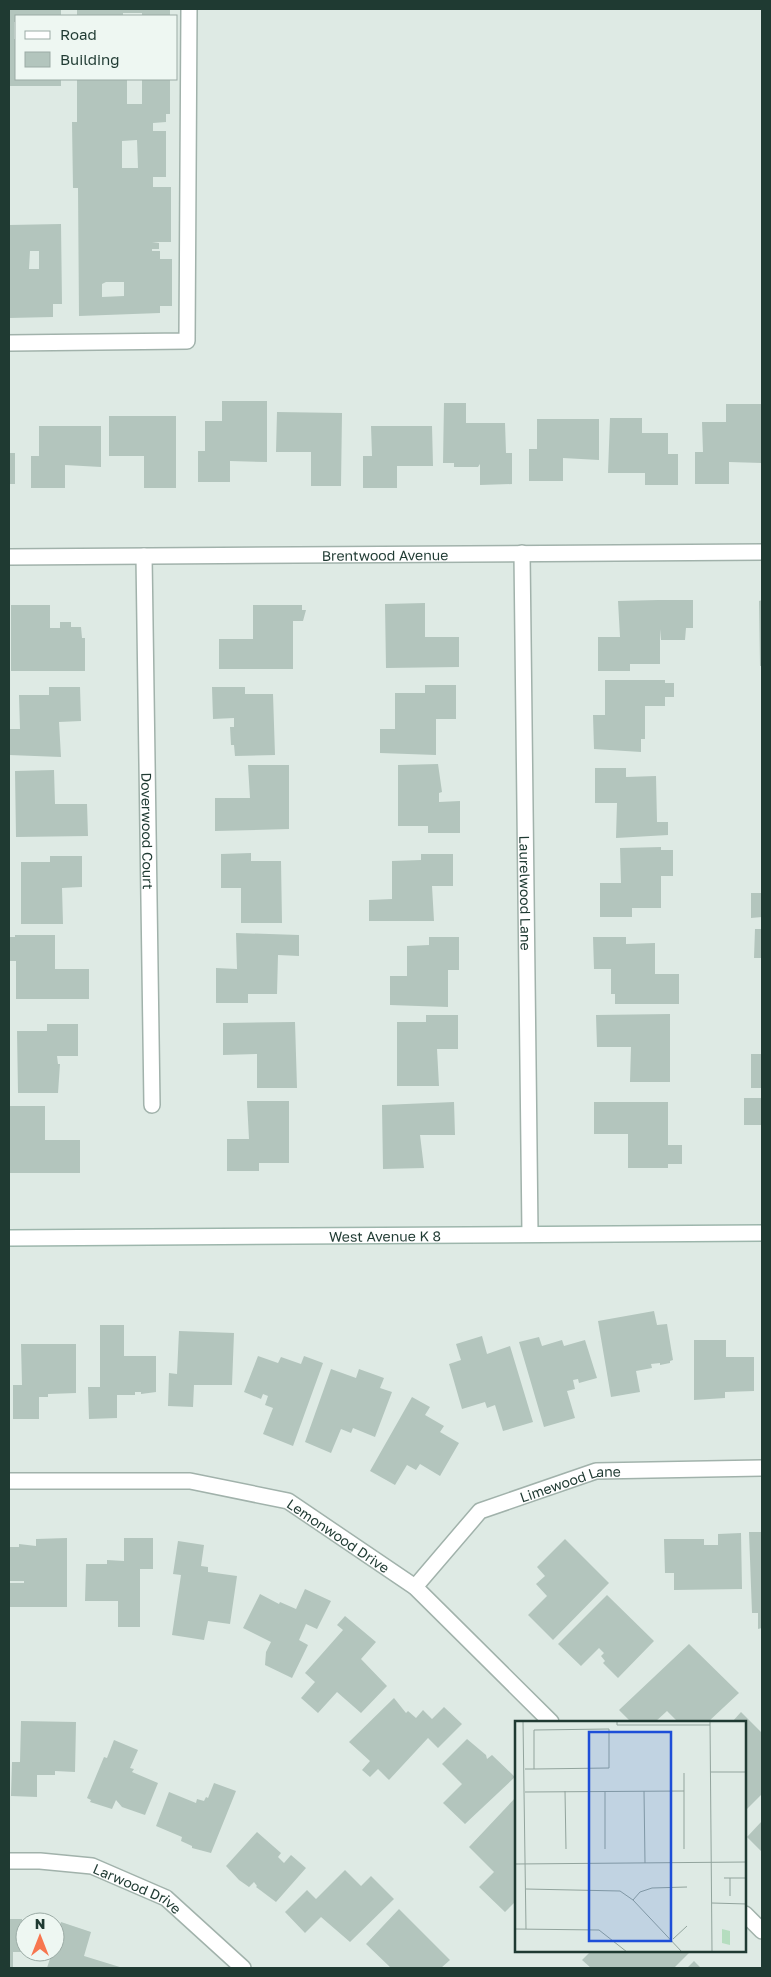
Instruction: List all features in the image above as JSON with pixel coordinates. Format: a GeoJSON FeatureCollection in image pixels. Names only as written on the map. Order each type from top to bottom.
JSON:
{"type":"FeatureCollection","features":[{"type":"Feature","properties":{"kind":"street"},"geometry":{"type":"LineString","coordinates":[[9,343],[187,341],[189,9]]}},
{"type":"Feature","properties":{"kind":"street","name":"Brentwood Avenue"},"geometry":{"type":"LineString","coordinates":[[9,557],[522,552],[762,552]]}},
{"type":"Feature","properties":{"kind":"street","name":"Laurelwood Lane"},"geometry":{"type":"LineString","coordinates":[[522,552],[530,1233]]}},
{"type":"Feature","properties":{"kind":"street","name":"Doverwood Court"},"geometry":{"type":"LineString","coordinates":[[144,556],[152,1105]]}},
{"type":"Feature","properties":{"kind":"street","name":"West Avenue K 8"},"geometry":{"type":"LineString","coordinates":[[9,1238],[530,1233],[762,1233]]}},
{"type":"Feature","properties":{"kind":"street","name":"Limewood Lane"},"geometry":{"type":"LineString","coordinates":[[415,1587],[480,1511],[596,1471],[762,1468]]}},
{"type":"Feature","properties":{"kind":"street","name":"Lemonwood Drive"},"geometry":{"type":"LineString","coordinates":[[9,1481],[190,1481],[288,1501],[415,1587],[550,1721]]}},
{"type":"Feature","properties":{"kind":"street","name":"Larwood Drive"},"geometry":{"type":"LineString","coordinates":[[9,1860],[92,1866],[166,1898],[242,1968]]}},
{"type":"Feature","properties":{"kind":"street"},"geometry":{"type":"LineString","coordinates":[[746,1915],[762,1931]]}},
{"type":"Feature","properties":{"kind":"building"},"geometry":{"type":"Polygon","coordinates":[[[9,9],[61,9],[61,15],[15,15],[14,39],[15,80],[61,80],[61,86],[9,86],[9,9]]]}},
{"type":"Feature","properties":{"kind":"building"},"geometry":{"type":"Polygon","coordinates":[[[77,9],[170,9],[170,15],[123,13],[123,15],[77,15],[77,9]]]}},
{"type":"Feature","properties":{"kind":"building"},"geometry":{"type":"Polygon","coordinates":[[[77,80],[127,80],[127,104],[142,104],[142,80],[170,80],[170,114],[166,114],[166,122],[153,123],[153,131],[166,131],[166,177],[153,177],[153,187],[171,187],[171,242],[152,242],[159,243],[159,249],[152,249],[152,251],[160,251],[160,259],[172,259],[172,306],[160,306],[160,313],[79,316],[78,188],[73,188],[72,122],[77,122],[77,80]],[[137,140],[122,141],[122,168],[138,168],[137,140]],[[106,282],[102,284],[102,297],[124,296],[124,282],[106,282]]]}},
{"type":"Feature","properties":{"kind":"building"},"geometry":{"type":"Polygon","coordinates":[[[61,224],[62,304],[53,304],[53,317],[9,318],[9,225],[61,224]],[[30,251],[29,269],[39,269],[39,251],[30,251]]]}},
{"type":"Feature","properties":{"kind":"building"},"geometry":{"type":"Polygon","coordinates":[[[222,401],[267,401],[267,462],[230,461],[230,482],[198,482],[198,451],[205,451],[205,421],[222,421],[222,401]]]}},
{"type":"Feature","properties":{"kind":"building"},"geometry":{"type":"Polygon","coordinates":[[[444,403],[466,403],[466,423],[505,423],[506,453],[512,453],[512,484],[480,485],[480,464],[478,467],[454,467],[454,463],[443,463],[444,403]]]}},
{"type":"Feature","properties":{"kind":"building"},"geometry":{"type":"Polygon","coordinates":[[[726,404],[762,404],[762,463],[729,462],[729,484],[695,484],[695,452],[703,452],[702,422],[726,422],[726,404]]]}},
{"type":"Feature","properties":{"kind":"building"},"geometry":{"type":"Polygon","coordinates":[[[277,412],[342,413],[341,486],[311,486],[311,452],[276,452],[277,412]]]}},
{"type":"Feature","properties":{"kind":"building"},"geometry":{"type":"Polygon","coordinates":[[[109,416],[176,416],[176,488],[144,488],[144,456],[109,456],[109,416]]]}},
{"type":"Feature","properties":{"kind":"building"},"geometry":{"type":"Polygon","coordinates":[[[610,418],[642,418],[642,433],[668,433],[668,454],[678,454],[678,485],[645,485],[645,473],[608,473],[610,418]]]}},
{"type":"Feature","properties":{"kind":"building"},"geometry":{"type":"Polygon","coordinates":[[[537,419],[599,419],[599,460],[563,458],[563,481],[529,481],[529,449],[537,449],[537,419]]]}},
{"type":"Feature","properties":{"kind":"building"},"geometry":{"type":"Polygon","coordinates":[[[39,426],[101,426],[101,467],[65,465],[65,488],[31,488],[31,456],[39,456],[39,426]]]}},
{"type":"Feature","properties":{"kind":"building"},"geometry":{"type":"Polygon","coordinates":[[[371,426],[432,426],[433,466],[397,466],[397,488],[363,488],[363,456],[372,456],[371,426]]]}},
{"type":"Feature","properties":{"kind":"building"},"geometry":{"type":"Polygon","coordinates":[[[9,453],[15,453],[15,484],[9,484],[9,453]]]}},
{"type":"Feature","properties":{"kind":"building"},"geometry":{"type":"Polygon","coordinates":[[[693,600],[693,628],[686,628],[685,640],[661,640],[660,629],[660,664],[630,664],[630,671],[598,671],[598,637],[620,637],[618,601],[693,600]]]}},
{"type":"Feature","properties":{"kind":"building"},"geometry":{"type":"Polygon","coordinates":[[[762,600],[762,666],[760,666],[759,601],[762,600]]]}},
{"type":"Feature","properties":{"kind":"building"},"geometry":{"type":"Polygon","coordinates":[[[425,603],[425,637],[459,637],[459,667],[386,668],[385,604],[425,603]]]}},
{"type":"Feature","properties":{"kind":"building"},"geometry":{"type":"Polygon","coordinates":[[[11,605],[50,605],[50,628],[60,628],[60,622],[71,622],[71,627],[81,627],[82,638],[85,638],[85,671],[11,671],[11,605]]]}},
{"type":"Feature","properties":{"kind":"building"},"geometry":{"type":"Polygon","coordinates":[[[253,605],[302,605],[302,610],[306,610],[303,621],[293,621],[293,669],[219,669],[219,639],[253,639],[253,605]]]}},
{"type":"Feature","properties":{"kind":"building"},"geometry":{"type":"Polygon","coordinates":[[[605,680],[665,680],[665,683],[674,683],[674,697],[665,697],[665,706],[645,706],[645,739],[641,739],[641,752],[594,749],[593,715],[605,715],[605,680]]]}},
{"type":"Feature","properties":{"kind":"building"},"geometry":{"type":"Polygon","coordinates":[[[425,685],[456,685],[456,719],[436,719],[436,755],[380,753],[380,729],[395,729],[395,693],[425,693],[425,685]]]}},
{"type":"Feature","properties":{"kind":"building"},"geometry":{"type":"Polygon","coordinates":[[[49,687],[80,687],[81,721],[59,722],[61,757],[9,755],[9,729],[20,729],[19,695],[49,695],[49,687]]]}},
{"type":"Feature","properties":{"kind":"building"},"geometry":{"type":"Polygon","coordinates":[[[212,687],[245,687],[245,694],[273,694],[275,755],[235,756],[234,745],[231,745],[230,727],[234,727],[234,718],[213,719],[212,687]]]}},
{"type":"Feature","properties":{"kind":"building"},"geometry":{"type":"Polygon","coordinates":[[[438,764],[442,792],[439,793],[439,802],[460,801],[460,833],[428,833],[428,826],[398,826],[398,765],[438,764]]]}},
{"type":"Feature","properties":{"kind":"building"},"geometry":{"type":"Polygon","coordinates":[[[248,765],[289,765],[289,829],[215,831],[215,798],[250,798],[248,765]]]}},
{"type":"Feature","properties":{"kind":"building"},"geometry":{"type":"Polygon","coordinates":[[[595,768],[626,768],[626,777],[656,776],[657,822],[668,822],[668,835],[616,838],[617,803],[595,803],[595,768]]]}},
{"type":"Feature","properties":{"kind":"building"},"geometry":{"type":"Polygon","coordinates":[[[54,770],[55,804],[87,804],[88,836],[16,837],[15,771],[54,770]]]}},
{"type":"Feature","properties":{"kind":"building"},"geometry":{"type":"Polygon","coordinates":[[[661,847],[661,850],[673,850],[673,876],[661,876],[661,908],[632,908],[632,917],[600,917],[600,883],[621,883],[620,848],[661,847]]]}},
{"type":"Feature","properties":{"kind":"building"},"geometry":{"type":"Polygon","coordinates":[[[251,853],[251,861],[281,861],[282,923],[241,923],[241,888],[221,888],[221,854],[251,853]]]}},
{"type":"Feature","properties":{"kind":"building"},"geometry":{"type":"Polygon","coordinates":[[[421,854],[453,854],[453,886],[432,886],[434,921],[369,921],[369,900],[392,899],[392,861],[421,860],[421,854]]]}},
{"type":"Feature","properties":{"kind":"building"},"geometry":{"type":"Polygon","coordinates":[[[50,856],[82,856],[82,887],[62,888],[63,924],[21,924],[21,862],[50,862],[50,856]]]}},
{"type":"Feature","properties":{"kind":"building"},"geometry":{"type":"Polygon","coordinates":[[[751,893],[762,893],[762,917],[751,918],[751,893]]]}},
{"type":"Feature","properties":{"kind":"building"},"geometry":{"type":"Polygon","coordinates":[[[755,929],[762,929],[762,958],[754,958],[755,929]]]}},
{"type":"Feature","properties":{"kind":"building"},"geometry":{"type":"Polygon","coordinates":[[[236,933],[299,935],[299,956],[278,955],[277,994],[248,994],[248,1003],[216,1003],[216,968],[237,969],[236,933]]]}},
{"type":"Feature","properties":{"kind":"building"},"geometry":{"type":"Polygon","coordinates":[[[15,935],[55,935],[55,969],[89,969],[89,999],[16,999],[16,961],[9,961],[9,937],[15,937],[15,935]]]}},
{"type":"Feature","properties":{"kind":"building"},"geometry":{"type":"Polygon","coordinates":[[[429,937],[459,937],[459,970],[448,970],[448,1007],[390,1005],[390,976],[407,976],[407,946],[429,945],[429,937]]]}},
{"type":"Feature","properties":{"kind":"building"},"geometry":{"type":"Polygon","coordinates":[[[593,937],[626,937],[626,944],[655,943],[655,974],[679,974],[679,1004],[615,1004],[615,994],[611,994],[611,969],[594,969],[593,937]]]}},
{"type":"Feature","properties":{"kind":"building"},"geometry":{"type":"Polygon","coordinates":[[[670,1014],[670,1082],[630,1082],[631,1047],[597,1047],[596,1015],[670,1014]]]}},
{"type":"Feature","properties":{"kind":"building"},"geometry":{"type":"Polygon","coordinates":[[[426,1015],[458,1015],[458,1049],[437,1049],[439,1086],[397,1086],[397,1022],[426,1022],[426,1015]]]}},
{"type":"Feature","properties":{"kind":"building"},"geometry":{"type":"Polygon","coordinates":[[[295,1022],[297,1088],[257,1088],[257,1054],[223,1055],[223,1023],[295,1022]]]}},
{"type":"Feature","properties":{"kind":"building"},"geometry":{"type":"Polygon","coordinates":[[[47,1024],[78,1024],[78,1056],[57,1056],[58,1064],[60,1064],[58,1093],[18,1093],[17,1031],[47,1031],[47,1024]]]}},
{"type":"Feature","properties":{"kind":"building"},"geometry":{"type":"Polygon","coordinates":[[[751,1054],[762,1054],[762,1088],[751,1088],[751,1054]]]}},
{"type":"Feature","properties":{"kind":"building"},"geometry":{"type":"Polygon","coordinates":[[[744,1098],[762,1098],[762,1125],[744,1125],[744,1098]]]}},
{"type":"Feature","properties":{"kind":"building"},"geometry":{"type":"Polygon","coordinates":[[[247,1101],[289,1101],[289,1163],[259,1163],[259,1171],[227,1171],[227,1139],[249,1139],[247,1101]]]}},
{"type":"Feature","properties":{"kind":"building"},"geometry":{"type":"Polygon","coordinates":[[[454,1102],[455,1135],[420,1135],[424,1168],[383,1169],[382,1105],[454,1102]]]}},
{"type":"Feature","properties":{"kind":"building"},"geometry":{"type":"Polygon","coordinates":[[[594,1102],[668,1102],[668,1145],[682,1145],[682,1164],[668,1164],[668,1168],[628,1168],[628,1134],[594,1134],[594,1102]]]}},
{"type":"Feature","properties":{"kind":"building"},"geometry":{"type":"Polygon","coordinates":[[[9,1106],[45,1106],[45,1140],[80,1140],[80,1173],[9,1173],[9,1106]]]}},
{"type":"Feature","properties":{"kind":"building"},"geometry":{"type":"Polygon","coordinates":[[[654,1311],[657,1325],[667,1324],[673,1360],[670,1363],[660,1365],[660,1363],[651,1364],[652,1368],[636,1371],[640,1392],[611,1397],[598,1321],[654,1311]]]}},
{"type":"Feature","properties":{"kind":"building"},"geometry":{"type":"Polygon","coordinates":[[[100,1325],[124,1325],[124,1356],[156,1356],[156,1392],[141,1394],[141,1392],[135,1392],[135,1395],[117,1395],[117,1418],[89,1419],[88,1387],[100,1387],[100,1325]]]}},
{"type":"Feature","properties":{"kind":"building"},"geometry":{"type":"Polygon","coordinates":[[[179,1331],[234,1333],[232,1385],[194,1385],[193,1407],[168,1406],[169,1373],[177,1374],[179,1331]]]}},
{"type":"Feature","properties":{"kind":"building"},"geometry":{"type":"Polygon","coordinates":[[[482,1336],[487,1354],[510,1346],[533,1422],[503,1431],[495,1405],[487,1408],[485,1402],[462,1409],[449,1364],[461,1360],[456,1344],[482,1336]]]}},
{"type":"Feature","properties":{"kind":"building"},"geometry":{"type":"Polygon","coordinates":[[[539,1337],[542,1346],[562,1340],[564,1346],[585,1340],[597,1378],[579,1383],[578,1379],[573,1380],[575,1389],[567,1391],[575,1418],[544,1427],[519,1342],[539,1337]]]}},
{"type":"Feature","properties":{"kind":"building"},"geometry":{"type":"Polygon","coordinates":[[[694,1340],[726,1340],[726,1357],[754,1357],[754,1391],[725,1392],[725,1398],[694,1400],[694,1340]]]}},
{"type":"Feature","properties":{"kind":"building"},"geometry":{"type":"Polygon","coordinates":[[[21,1344],[76,1344],[76,1393],[48,1394],[48,1397],[39,1397],[39,1419],[13,1419],[13,1385],[22,1385],[21,1344]]]}},
{"type":"Feature","properties":{"kind":"building"},"geometry":{"type":"Polygon","coordinates":[[[258,1356],[278,1363],[281,1357],[301,1364],[304,1356],[323,1363],[293,1446],[263,1434],[273,1408],[265,1405],[268,1396],[263,1394],[261,1399],[244,1392],[258,1356]]]}},
{"type":"Feature","properties":{"kind":"building"},"geometry":{"type":"Polygon","coordinates":[[[331,1369],[356,1378],[359,1369],[384,1378],[380,1388],[392,1392],[375,1437],[353,1428],[351,1433],[341,1429],[331,1453],[305,1442],[331,1369]]]}},
{"type":"Feature","properties":{"kind":"building"},"geometry":{"type":"Polygon","coordinates":[[[412,1397],[430,1407],[425,1415],[444,1426],[440,1432],[459,1443],[440,1476],[420,1464],[416,1470],[407,1465],[395,1485],[370,1471],[412,1397]]]}},
{"type":"Feature","properties":{"kind":"building"},"geometry":{"type":"Polygon","coordinates":[[[749,1532],[762,1532],[762,1628],[758,1629],[758,1613],[752,1613],[749,1532]]]}},
{"type":"Feature","properties":{"kind":"building"},"geometry":{"type":"Polygon","coordinates":[[[741,1533],[742,1589],[674,1590],[674,1573],[665,1573],[664,1539],[704,1539],[704,1545],[718,1545],[718,1534],[741,1533]]]}},
{"type":"Feature","properties":{"kind":"building"},"geometry":{"type":"Polygon","coordinates":[[[67,1538],[67,1607],[9,1607],[9,1583],[24,1583],[24,1581],[9,1581],[9,1547],[19,1547],[19,1544],[36,1546],[36,1539],[67,1538]]]}},
{"type":"Feature","properties":{"kind":"building"},"geometry":{"type":"Polygon","coordinates":[[[124,1538],[153,1538],[153,1569],[140,1569],[140,1627],[118,1627],[118,1601],[85,1601],[86,1564],[107,1564],[107,1560],[124,1561],[124,1538]]]}},
{"type":"Feature","properties":{"kind":"building"},"geometry":{"type":"Polygon","coordinates":[[[565,1539],[609,1583],[553,1640],[528,1615],[547,1596],[536,1584],[545,1576],[537,1567],[565,1539]]]}},
{"type":"Feature","properties":{"kind":"building"},"geometry":{"type":"Polygon","coordinates":[[[178,1541],[204,1545],[201,1566],[208,1567],[208,1572],[237,1576],[230,1624],[208,1621],[204,1640],[172,1635],[181,1575],[173,1574],[178,1541]]]}},
{"type":"Feature","properties":{"kind":"building"},"geometry":{"type":"Polygon","coordinates":[[[305,1589],[331,1601],[317,1629],[306,1624],[299,1640],[308,1645],[292,1678],[265,1665],[266,1652],[271,1642],[243,1628],[260,1594],[279,1604],[280,1602],[296,1609],[305,1589]]]}},
{"type":"Feature","properties":{"kind":"building"},"geometry":{"type":"Polygon","coordinates":[[[607,1595],[654,1641],[618,1678],[603,1663],[605,1661],[601,1656],[604,1653],[599,1648],[581,1666],[558,1644],[607,1595]]]}},
{"type":"Feature","properties":{"kind":"building"},"geometry":{"type":"Polygon","coordinates":[[[345,1616],[376,1642],[361,1659],[387,1686],[361,1713],[337,1692],[318,1713],[301,1698],[315,1682],[305,1673],[343,1630],[337,1625],[345,1616]]]}},
{"type":"Feature","properties":{"kind":"building"},"geometry":{"type":"Polygon","coordinates":[[[689,1644],[739,1693],[709,1721],[677,1721],[667,1711],[656,1721],[630,1721],[619,1710],[689,1644]]]}},
{"type":"Feature","properties":{"kind":"building"},"geometry":{"type":"Polygon","coordinates":[[[394,1698],[406,1713],[408,1711],[416,1718],[423,1710],[432,1719],[444,1707],[462,1724],[438,1748],[428,1738],[389,1780],[378,1769],[370,1777],[362,1770],[370,1761],[349,1742],[394,1698]]]}},
{"type":"Feature","properties":{"kind":"building"},"geometry":{"type":"Polygon","coordinates":[[[741,1712],[762,1733],[762,1794],[746,1810],[746,1721],[733,1721],[741,1712]]]}},
{"type":"Feature","properties":{"kind":"building"},"geometry":{"type":"Polygon","coordinates":[[[21,1721],[76,1722],[75,1772],[55,1771],[55,1775],[37,1775],[37,1797],[11,1796],[12,1762],[20,1762],[21,1721]]]}},
{"type":"Feature","properties":{"kind":"building"},"geometry":{"type":"Polygon","coordinates":[[[467,1739],[486,1755],[487,1759],[492,1755],[515,1777],[465,1824],[443,1803],[462,1784],[442,1764],[467,1739]]]}},
{"type":"Feature","properties":{"kind":"building"},"geometry":{"type":"Polygon","coordinates":[[[114,1740],[138,1750],[130,1768],[134,1769],[132,1772],[158,1783],[145,1815],[122,1807],[116,1800],[112,1809],[90,1802],[91,1800],[87,1798],[104,1757],[107,1758],[114,1740]]]}},
{"type":"Feature","properties":{"kind":"building"},"geometry":{"type":"Polygon","coordinates":[[[214,1783],[236,1791],[211,1853],[192,1848],[192,1846],[181,1841],[182,1837],[156,1826],[169,1792],[196,1803],[197,1799],[204,1801],[206,1797],[208,1798],[214,1783]]]}},
{"type":"Feature","properties":{"kind":"building"},"geometry":{"type":"Polygon","coordinates":[[[515,1798],[515,1902],[505,1912],[479,1887],[494,1872],[469,1847],[515,1798]]]}},
{"type":"Feature","properties":{"kind":"building"},"geometry":{"type":"Polygon","coordinates":[[[762,1821],[762,1852],[747,1837],[762,1821]]]}},
{"type":"Feature","properties":{"kind":"building"},"geometry":{"type":"Polygon","coordinates":[[[257,1832],[281,1853],[278,1857],[284,1863],[291,1855],[306,1868],[276,1902],[256,1887],[254,1882],[249,1887],[239,1880],[226,1866],[257,1832]]]}},
{"type":"Feature","properties":{"kind":"building"},"geometry":{"type":"Polygon","coordinates":[[[345,1870],[361,1886],[371,1876],[394,1899],[350,1942],[321,1917],[305,1933],[285,1912],[307,1890],[316,1899],[345,1870]]]}},
{"type":"Feature","properties":{"kind":"building"},"geometry":{"type":"Polygon","coordinates":[[[399,1909],[450,1960],[441,1968],[391,1968],[366,1944],[399,1909]]]}},
{"type":"Feature","properties":{"kind":"building"},"geometry":{"type":"Polygon","coordinates":[[[9,1919],[15,1919],[15,1952],[13,1952],[13,1968],[9,1968],[9,1919]]]}},
{"type":"Feature","properties":{"kind":"building"},"geometry":{"type":"Polygon","coordinates":[[[65,1923],[91,1932],[84,1956],[123,1968],[47,1968],[49,1962],[65,1962],[65,1923]]]}},
{"type":"Feature","properties":{"kind":"building"},"geometry":{"type":"Polygon","coordinates":[[[590,1952],[690,1952],[674,1968],[591,1968],[582,1960],[590,1952]]]}},
{"type":"Feature","properties":{"kind":"building"},"geometry":{"type":"Polygon","coordinates":[[[694,1961],[701,1968],[687,1968],[694,1961]]]}}]}
